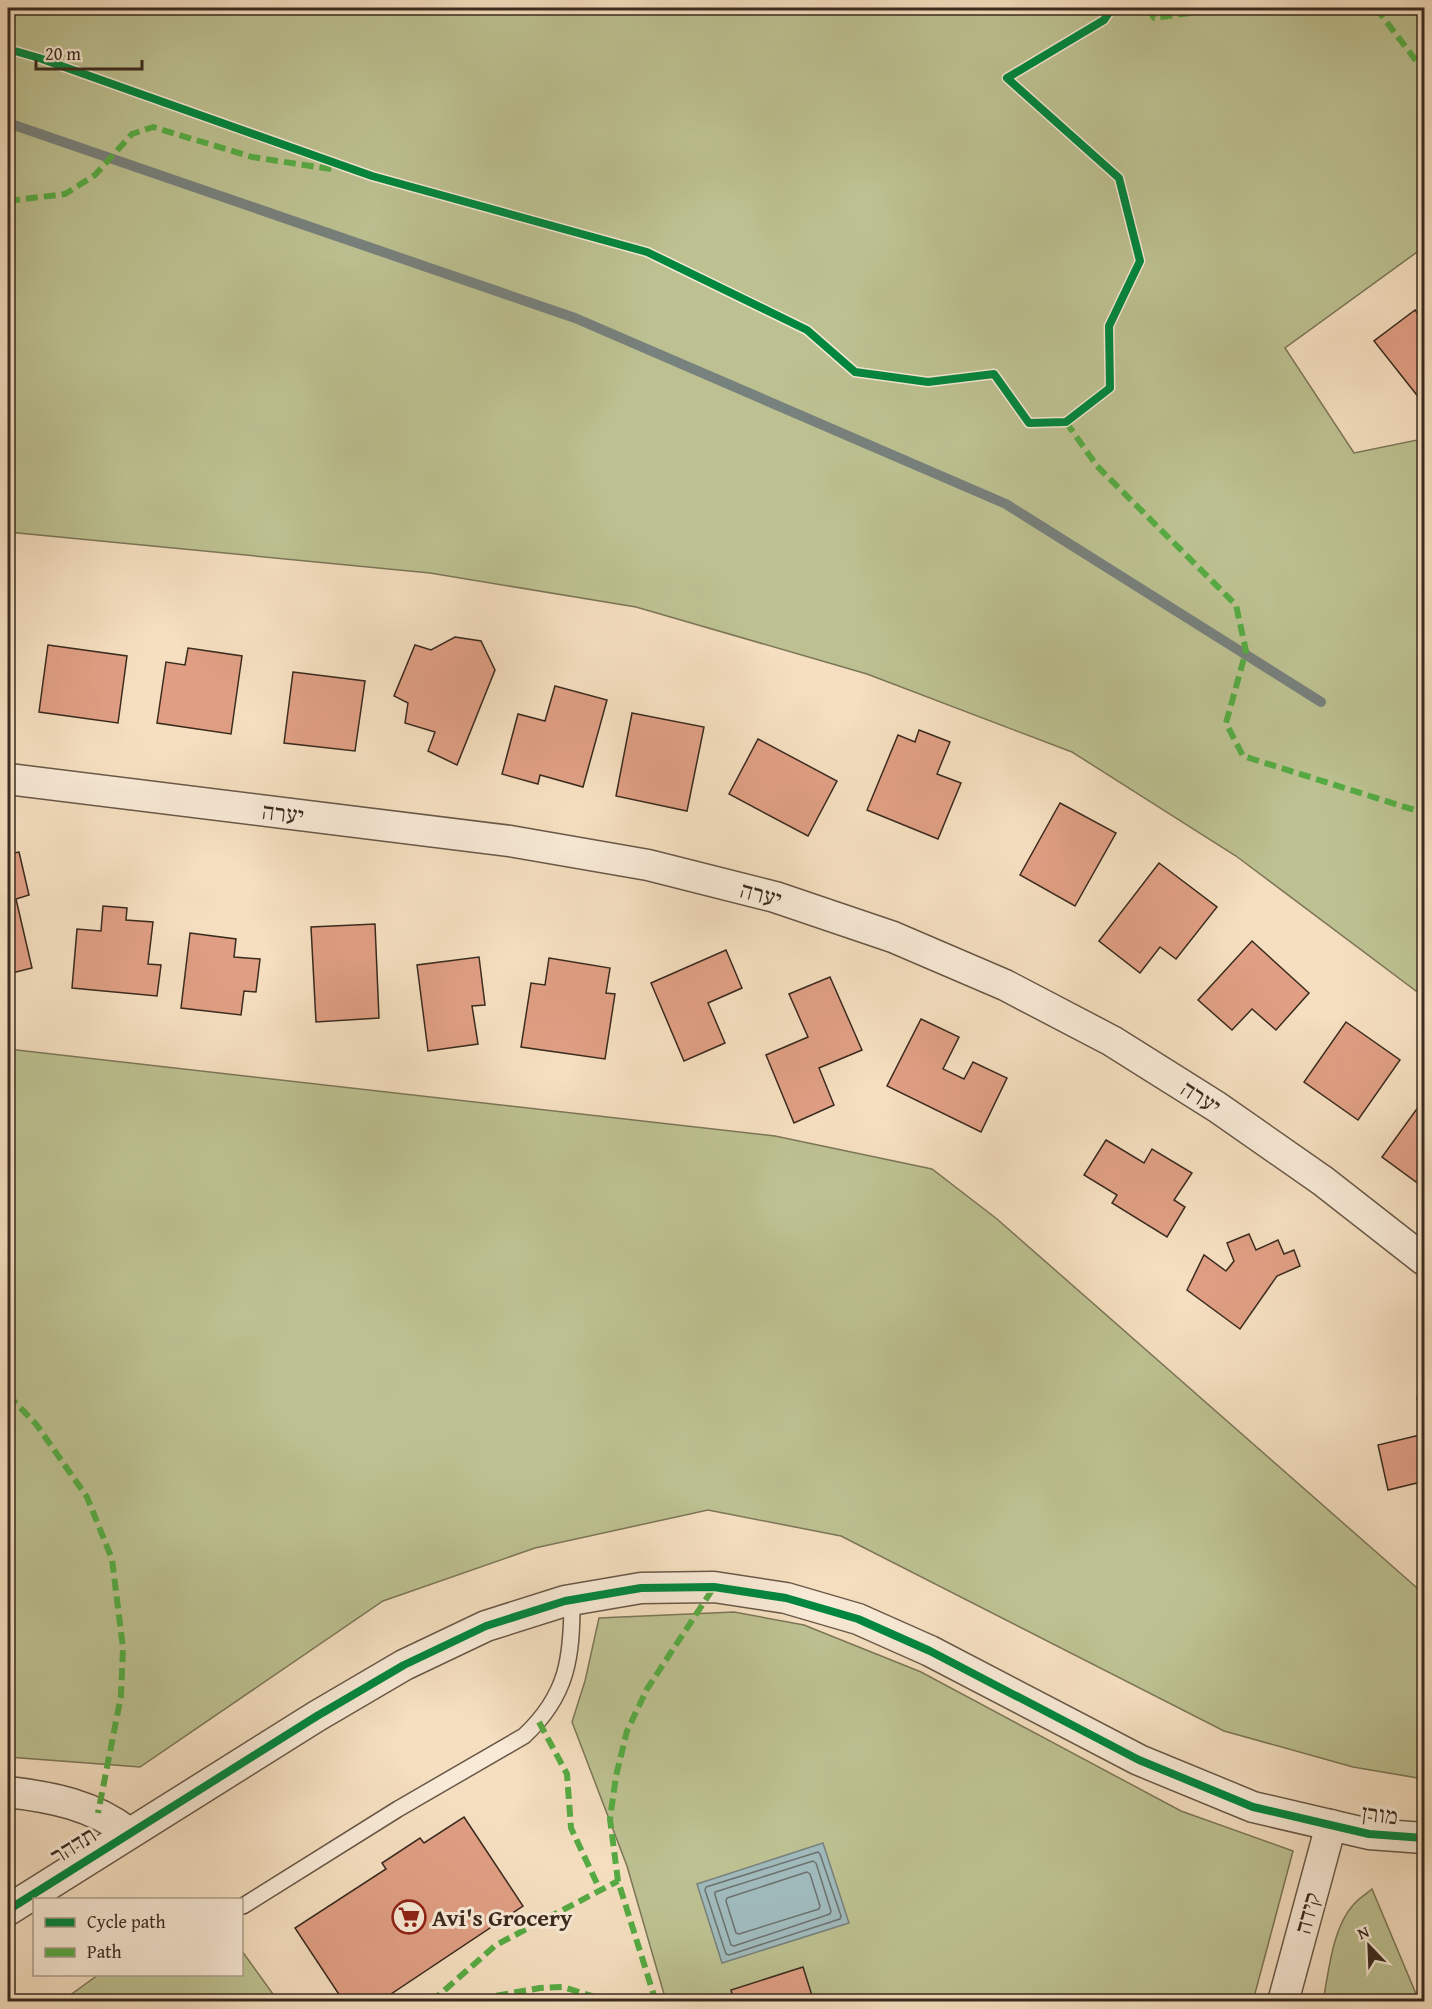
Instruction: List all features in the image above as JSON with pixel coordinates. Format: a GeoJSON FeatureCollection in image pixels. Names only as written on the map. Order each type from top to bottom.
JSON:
{"type":"FeatureCollection","features":[{"type":"Feature","properties":{"kind":"street","name":"יערה"},"geometry":{"type":"LineString","coordinates":[[8,779],[510,841],[637,863],[775,897],[893,937],[1005,985],[1112,1041],[1217,1107],[1323,1181],[1425,1260]]}},
{"type":"Feature","properties":{"kind":"street","name":"מורן"},"geometry":{"type":"LineString","coordinates":[[572,1600],[641,1588],[714,1587],[786,1598],[858,1619],[930,1651],[1139,1760],[1253,1807],[1369,1834],[1425,1838]]}},
{"type":"Feature","properties":{"kind":"street","name":"תדהר"},"geometry":{"type":"LineString","coordinates":[[8,1910],[316,1716],[404,1665],[486,1626],[572,1600]]}},
{"type":"Feature","properties":{"kind":"street"},"geometry":{"type":"LineString","coordinates":[[8,1792],[72,1803],[98,1813],[129,1833]]}},
{"type":"Feature","properties":{"kind":"street","name":"קידה"},"geometry":{"type":"LineString","coordinates":[[1283,2001],[1331,1825]]}},
{"type":"Feature","properties":{"kind":"lane"},"geometry":{"type":"LineString","coordinates":[[243,1906],[398,1809],[524,1736],[539,1722],[556,1697],[566,1669],[570,1648],[572,1600]]}},
{"type":"Feature","properties":{"kind":"green space"},"geometry":{"type":"Polygon","coordinates":[[[8,8],[1424,8],[1424,247],[1285,348],[1354,453],[1417,440],[1424,458],[1424,997],[1236,856],[1072,752],[867,674],[636,607],[430,573],[8,532],[8,8]]]}},
{"type":"Feature","properties":{"kind":"green space"},"geometry":{"type":"Polygon","coordinates":[[[8,1049],[775,1136],[932,1169],[997,1219],[1424,1594],[1424,1779],[1353,1767],[1224,1731],[841,1536],[708,1510],[535,1548],[383,1601],[140,1767],[8,1757],[8,1049]]]}},
{"type":"Feature","properties":{"kind":"green space"},"geometry":{"type":"Polygon","coordinates":[[[734,1612],[804,1625],[921,1672],[1181,1811],[1293,1851],[1253,2001],[666,2001],[627,1866],[572,1722],[585,1681],[599,1618],[734,1612]]]}},
{"type":"Feature","properties":{"kind":"green space"},"geometry":{"type":"Polygon","coordinates":[[[1372,1889],[1419,2001],[1323,2001],[1332,1950],[1341,1925],[1354,1904],[1372,1889]]]}},
{"type":"Feature","properties":{"kind":"green space"},"geometry":{"type":"Polygon","coordinates":[[[243,1952],[278,2001],[62,2001],[97,1976],[243,1976],[243,1952]]]}},
{"type":"Feature","properties":{"kind":"water"},"geometry":{"type":"Polygon","coordinates":[[[823,1843],[849,1923],[722,1963],[697,1884],[823,1843]]]}},
{"type":"Feature","properties":{"kind":"building"},"geometry":{"type":"Polygon","coordinates":[[[1415,310],[1424,322],[1424,395],[1420,399],[1374,341],[1415,310]]]}},
{"type":"Feature","properties":{"kind":"building"},"geometry":{"type":"Polygon","coordinates":[[[455,637],[481,641],[495,670],[457,765],[428,751],[435,732],[405,723],[408,703],[394,696],[415,645],[431,650],[455,637]]]}},
{"type":"Feature","properties":{"kind":"building"},"geometry":{"type":"Polygon","coordinates":[[[48,645],[127,656],[118,723],[39,712],[48,645]]]}},
{"type":"Feature","properties":{"kind":"building"},"geometry":{"type":"Polygon","coordinates":[[[188,648],[242,656],[231,734],[157,723],[166,662],[185,665],[188,648]]]}},
{"type":"Feature","properties":{"kind":"building"},"geometry":{"type":"Polygon","coordinates":[[[293,672],[365,681],[355,751],[284,743],[293,672]]]}},
{"type":"Feature","properties":{"kind":"building"},"geometry":{"type":"Polygon","coordinates":[[[555,686],[607,700],[583,787],[540,775],[538,784],[502,774],[518,714],[545,721],[555,686]]]}},
{"type":"Feature","properties":{"kind":"building"},"geometry":{"type":"Polygon","coordinates":[[[632,713],[704,727],[687,811],[616,796],[632,713]]]}},
{"type":"Feature","properties":{"kind":"building"},"geometry":{"type":"Polygon","coordinates":[[[919,730],[950,742],[937,774],[961,783],[938,839],[867,810],[898,735],[915,742],[919,730]]]}},
{"type":"Feature","properties":{"kind":"building"},"geometry":{"type":"Polygon","coordinates":[[[758,739],[837,781],[808,836],[729,794],[758,739]]]}},
{"type":"Feature","properties":{"kind":"building"},"geometry":{"type":"Polygon","coordinates":[[[1060,803],[1116,833],[1075,906],[1020,875],[1060,803]]]}},
{"type":"Feature","properties":{"kind":"building"},"geometry":{"type":"Polygon","coordinates":[[[19,852],[29,895],[16,899],[32,968],[8,974],[8,854],[19,852]]]}},
{"type":"Feature","properties":{"kind":"building"},"geometry":{"type":"Polygon","coordinates":[[[1159,863],[1217,907],[1176,959],[1160,947],[1140,973],[1099,941],[1159,863]]]}},
{"type":"Feature","properties":{"kind":"building"},"geometry":{"type":"Polygon","coordinates":[[[103,906],[127,908],[126,920],[153,922],[148,964],[161,965],[157,996],[72,988],[77,929],[101,931],[103,906]]]}},
{"type":"Feature","properties":{"kind":"building"},"geometry":{"type":"Polygon","coordinates":[[[375,924],[379,1018],[316,1022],[311,927],[375,924]]]}},
{"type":"Feature","properties":{"kind":"building"},"geometry":{"type":"Polygon","coordinates":[[[190,933],[236,939],[234,957],[260,959],[256,992],[244,991],[241,1015],[181,1008],[190,933]]]}},
{"type":"Feature","properties":{"kind":"building"},"geometry":{"type":"Polygon","coordinates":[[[1252,941],[1309,993],[1276,1030],[1252,1009],[1232,1030],[1198,1000],[1252,941]]]}},
{"type":"Feature","properties":{"kind":"building"},"geometry":{"type":"Polygon","coordinates":[[[726,950],[742,988],[708,1003],[725,1043],[684,1061],[651,983],[726,950]]]}},
{"type":"Feature","properties":{"kind":"building"},"geometry":{"type":"Polygon","coordinates":[[[479,957],[485,1005],[472,1006],[478,1044],[428,1051],[417,965],[479,957]]]}},
{"type":"Feature","properties":{"kind":"building"},"geometry":{"type":"Polygon","coordinates":[[[549,958],[610,968],[606,993],[615,994],[605,1059],[521,1047],[531,983],[545,985],[549,958]]]}},
{"type":"Feature","properties":{"kind":"building"},"geometry":{"type":"Polygon","coordinates":[[[830,977],[862,1050],[819,1068],[834,1105],[794,1123],[766,1055],[808,1037],[789,994],[830,977]]]}},
{"type":"Feature","properties":{"kind":"building"},"geometry":{"type":"Polygon","coordinates":[[[921,1019],[959,1037],[943,1069],[964,1079],[973,1062],[1007,1078],[981,1132],[887,1086],[921,1019]]]}},
{"type":"Feature","properties":{"kind":"building"},"geometry":{"type":"Polygon","coordinates":[[[1346,1022],[1400,1060],[1358,1120],[1304,1082],[1346,1022]]]}},
{"type":"Feature","properties":{"kind":"building"},"geometry":{"type":"Polygon","coordinates":[[[1424,1099],[1424,1184],[1423,1187],[1382,1157],[1424,1099]]]}},
{"type":"Feature","properties":{"kind":"building"},"geometry":{"type":"Polygon","coordinates":[[[1106,1140],[1144,1163],[1152,1149],[1192,1173],[1174,1200],[1185,1207],[1167,1237],[1112,1203],[1117,1195],[1084,1175],[1106,1140]]]}},
{"type":"Feature","properties":{"kind":"building"},"geometry":{"type":"Polygon","coordinates":[[[1249,1234],[1256,1250],[1278,1240],[1284,1254],[1294,1250],[1300,1266],[1277,1276],[1240,1329],[1187,1290],[1204,1255],[1226,1271],[1234,1261],[1227,1243],[1249,1234]]]}},
{"type":"Feature","properties":{"kind":"building"},"geometry":{"type":"Polygon","coordinates":[[[1424,1396],[1424,1434],[1417,1398],[1424,1396]]]}},
{"type":"Feature","properties":{"kind":"building"},"geometry":{"type":"Polygon","coordinates":[[[1424,1434],[1424,1499],[1421,1500],[1417,1483],[1388,1490],[1378,1445],[1424,1434]]]}},
{"type":"Feature","properties":{"kind":"building","name":"Avi's Grocery"},"geometry":{"type":"Polygon","coordinates":[[[464,1817],[523,1906],[379,2002],[344,2002],[295,1928],[386,1869],[382,1863],[420,1838],[424,1843],[464,1817]]]}},
{"type":"Feature","properties":{"kind":"building"},"geometry":{"type":"Polygon","coordinates":[[[1422,1933],[1424,1933],[1424,1979],[1422,1933]]]}},
{"type":"Feature","properties":{"kind":"building"},"geometry":{"type":"Polygon","coordinates":[[[803,1967],[814,2002],[734,2002],[731,1990],[803,1967]]]}},
{"type":"Feature","properties":{"kind":"waterway"},"geometry":{"type":"LineString","coordinates":[[8,123],[575,318],[1006,504],[1321,702]]}},
{"type":"Feature","properties":{"kind":"marked path"},"geometry":{"type":"LineString","coordinates":[[1148,8],[1154,18],[1226,8]]}},
{"type":"Feature","properties":{"kind":"marked path"},"geometry":{"type":"LineString","coordinates":[[1376,8],[1424,71]]}},
{"type":"Feature","properties":{"kind":"marked path"},"geometry":{"type":"LineString","coordinates":[[8,201],[65,194],[95,175],[132,134],[153,127],[252,157],[337,170]]}},
{"type":"Feature","properties":{"kind":"marked path"},"geometry":{"type":"LineString","coordinates":[[1066,422],[1097,466],[1236,605],[1246,651],[1226,723],[1243,756],[1424,813]]}},
{"type":"Feature","properties":{"kind":"marked path"},"geometry":{"type":"LineString","coordinates":[[8,1395],[36,1424],[87,1497],[112,1559],[123,1648],[121,1696],[98,1813]]}},
{"type":"Feature","properties":{"kind":"marked path"},"geometry":{"type":"LineString","coordinates":[[656,2002],[618,1881],[610,1819],[616,1776],[627,1731],[647,1689],[714,1587]]}},
{"type":"Feature","properties":{"kind":"marked path"},"geometry":{"type":"LineString","coordinates":[[539,1722],[567,1774],[571,1828],[600,1890]]}},
{"type":"Feature","properties":{"kind":"marked path"},"geometry":{"type":"LineString","coordinates":[[431,2002],[496,1945],[618,1881]]}},
{"type":"Feature","properties":{"kind":"marked path"},"geometry":{"type":"LineString","coordinates":[[461,2002],[540,1988],[563,1987],[611,2002]]}},
{"type":"Feature","properties":{"kind":"cycle path"},"geometry":{"type":"LineString","coordinates":[[8,49],[372,176],[647,252],[807,330],[855,372],[928,382],[994,374],[1029,423],[1066,422],[1110,388],[1109,326],[1140,261],[1119,178],[1007,78],[1104,20],[1112,8]]}},
{"type":"Feature","properties":{"kind":"cycle path"},"geometry":{"type":"LineString","coordinates":[[8,1910],[317,1716],[404,1665],[486,1626],[565,1601],[641,1588],[714,1587],[786,1598],[858,1619],[930,1651],[1139,1760],[1253,1807],[1369,1834],[1424,1838]]}},
{"type":"Feature","properties":{"kind":"place","name":"Avi's Grocery"},"geometry":{"type":"Point","coordinates":[409,1917]}}]}
